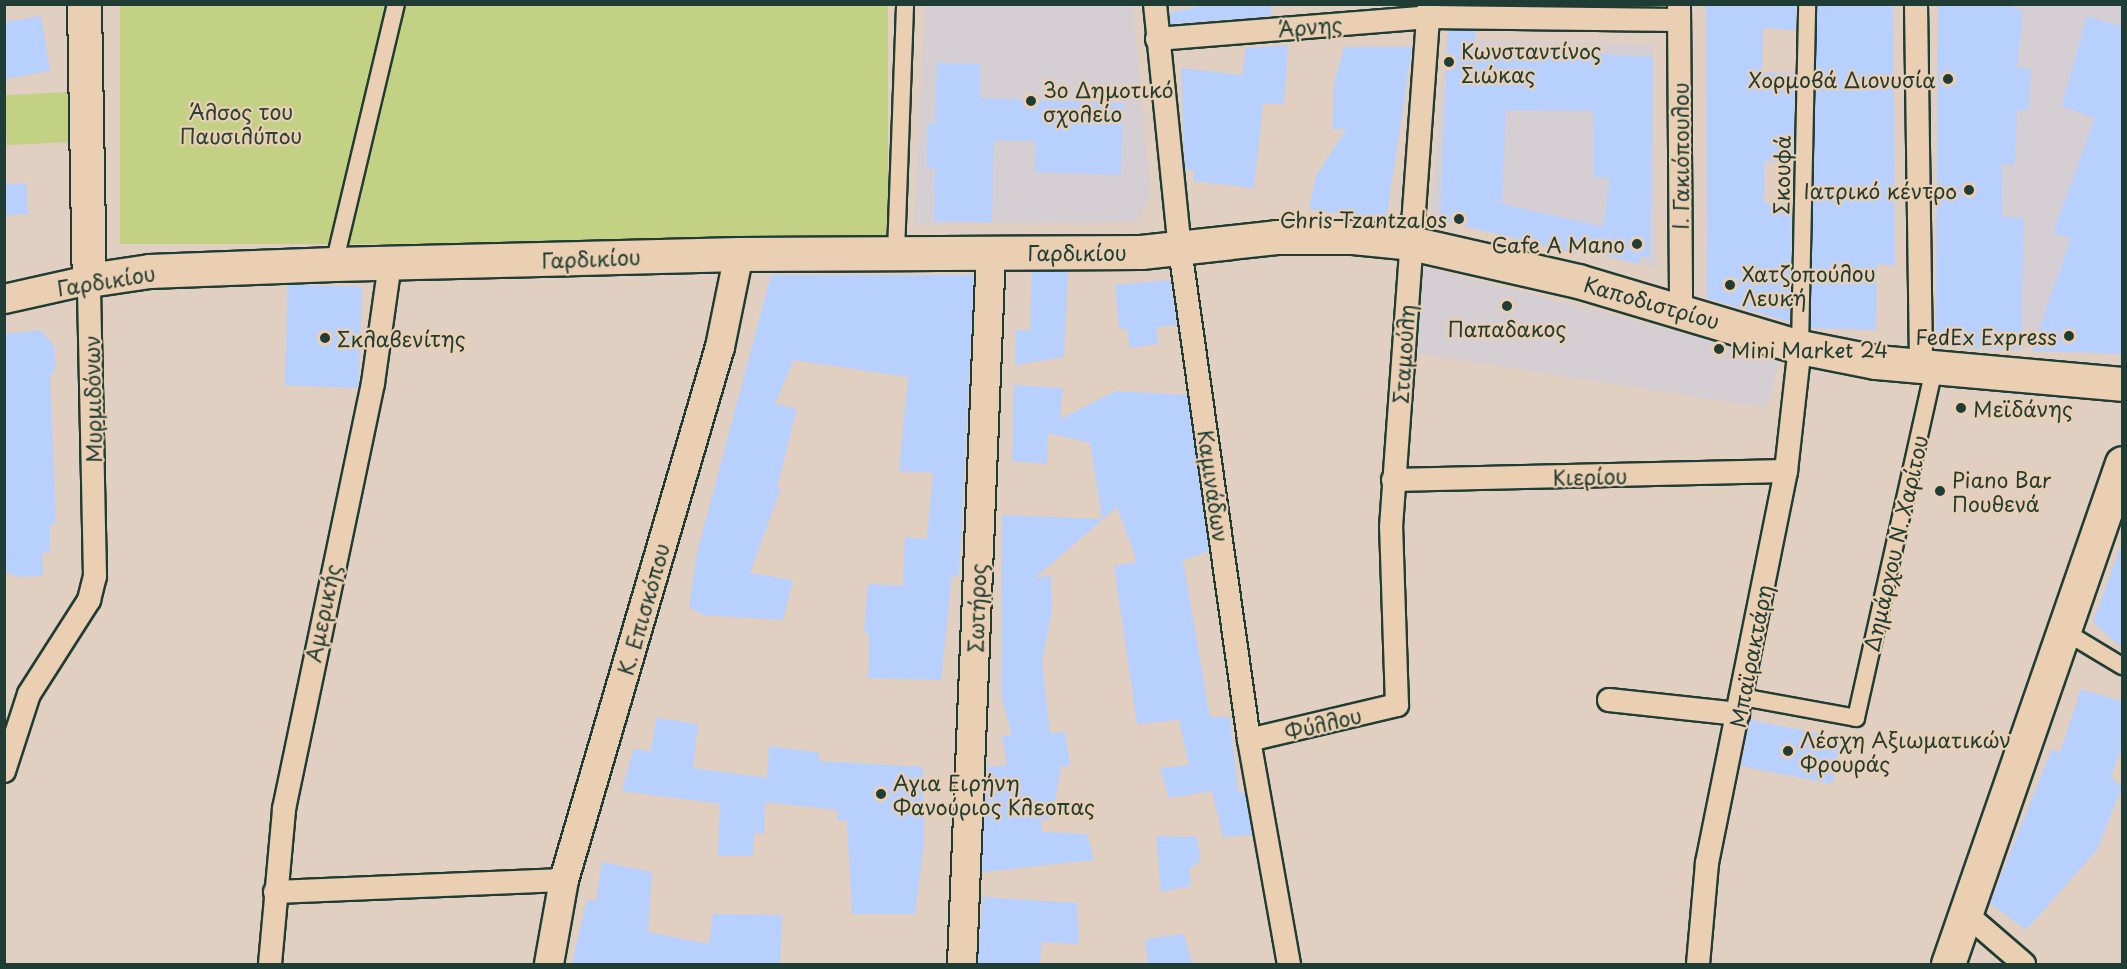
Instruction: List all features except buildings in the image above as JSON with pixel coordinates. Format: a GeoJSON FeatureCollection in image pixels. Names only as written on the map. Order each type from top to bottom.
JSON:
{"type":"FeatureCollection","features":[{"type":"Feature","properties":{"kind":"main road","name":"Μυρμιδόνων"},"geometry":{"type":"LineString","coordinates":[[84,4],[89,280]]}},
{"type":"Feature","properties":{"kind":"main road","name":"Καποδιστρίου"},"geometry":{"type":"LineString","coordinates":[[1180,249],[1326,236],[1411,243],[1681,308],[1800,346],[1928,369],[2122,384]]}},
{"type":"Feature","properties":{"kind":"main road","name":"Γαρδικίου"},"geometry":{"type":"LineString","coordinates":[[89,280],[149,271],[334,264],[739,254],[1180,249]]}},
{"type":"Feature","properties":{"kind":"main road"},"geometry":{"type":"LineString","coordinates":[[1948,964],[2122,463]]}},
{"type":"Feature","properties":{"kind":"street"},"geometry":{"type":"LineString","coordinates":[[334,264],[396,4]]}},
{"type":"Feature","properties":{"kind":"street"},"geometry":{"type":"LineString","coordinates":[[896,252],[905,4]]}},
{"type":"Feature","properties":{"kind":"street","name":"Καμινάδων"},"geometry":{"type":"LineString","coordinates":[[1155,4],[1180,249],[1249,740],[1289,964]]}},
{"type":"Feature","properties":{"kind":"street","name":"Σκουφά"},"geometry":{"type":"LineString","coordinates":[[1800,346],[1807,4]]}},
{"type":"Feature","properties":{"kind":"street","name":"Δημάρχου Ν. Χαρίτου"},"geometry":{"type":"LineString","coordinates":[[1740,705],[1856,718],[1928,369],[1916,4]]}},
{"type":"Feature","properties":{"kind":"street","name":"Άρνης"},"geometry":{"type":"LineString","coordinates":[[1157,39],[1429,11],[1679,12]]}},
{"type":"Feature","properties":{"kind":"street","name":"Σταμούλη"},"geometry":{"type":"LineString","coordinates":[[1397,705],[1394,480],[1429,11]]}},
{"type":"Feature","properties":{"kind":"street","name":"Ι. Γακιόπουλου"},"geometry":{"type":"LineString","coordinates":[[1679,12],[1681,308]]}},
{"type":"Feature","properties":{"kind":"street","name":"Σωτήρος"},"geometry":{"type":"LineString","coordinates":[[962,964],[991,252]]}},
{"type":"Feature","properties":{"kind":"street","name":"Κ. Επισκόπου"},"geometry":{"type":"LineString","coordinates":[[549,964],[564,880],[720,347],[739,254]]}},
{"type":"Feature","properties":{"kind":"street","name":"Αμερικής"},"geometry":{"type":"LineString","coordinates":[[270,964],[284,808],[374,383],[390,264]]}},
{"type":"Feature","properties":{"kind":"street","name":"Γαρδικίου"},"geometry":{"type":"LineString","coordinates":[[4,299],[89,280]]}},
{"type":"Feature","properties":{"kind":"street","name":"Μυρμιδόνων"},"geometry":{"type":"LineString","coordinates":[[4,771],[29,694],[89,600],[95,576],[89,280]]}},
{"type":"Feature","properties":{"kind":"street","name":"Μπαϊρακτάρη"},"geometry":{"type":"LineString","coordinates":[[1698,964],[1707,863],[1786,471],[1800,346]]}},
{"type":"Feature","properties":{"kind":"street","name":"Κιερίου"},"geometry":{"type":"LineString","coordinates":[[1394,480],[1786,471]]}},
{"type":"Feature","properties":{"kind":"street"},"geometry":{"type":"LineString","coordinates":[[2064,631],[2122,666]]}},
{"type":"Feature","properties":{"kind":"street"},"geometry":{"type":"LineString","coordinates":[[1609,700],[1740,705]]}},
{"type":"Feature","properties":{"kind":"street","name":"Φύλλου"},"geometry":{"type":"LineString","coordinates":[[1249,740],[1397,705]]}},
{"type":"Feature","properties":{"kind":"street"},"geometry":{"type":"LineString","coordinates":[[275,892],[564,880]]}},
{"type":"Feature","properties":{"kind":"street"},"geometry":{"type":"LineString","coordinates":[[1965,913],[2024,964]]}},
{"type":"Feature","properties":{"kind":"shaded area","name":"3ο Δημοτικό σχολείο"},"geometry":{"type":"Polygon","coordinates":[[[925,5],[1133,5],[1151,197],[1136,222],[914,225],[925,5]]]}},
{"type":"Feature","properties":{"kind":"shaded area"},"geometry":{"type":"Polygon","coordinates":[[[1938,5],[2122,5],[2122,347],[1938,347],[1938,5]]]}},
{"type":"Feature","properties":{"kind":"shaded area"},"geometry":{"type":"Polygon","coordinates":[[[1446,40],[1653,44],[1657,268],[1431,217],[1446,40]]]}},
{"type":"Feature","properties":{"kind":"shaded area"},"geometry":{"type":"Polygon","coordinates":[[[1421,266],[1781,358],[1766,408],[1415,353],[1421,266]]]}},
{"type":"Feature","properties":{"kind":"green space","name":"Άλσος του Παυσιλύπου"},"geometry":{"type":"Polygon","coordinates":[[[120,5],[888,5],[888,244],[120,244],[120,5]]]}},
{"type":"Feature","properties":{"kind":"green space"},"geometry":{"type":"Polygon","coordinates":[[[68,92],[71,142],[7,145],[4,95],[68,92]]]}},
{"type":"Feature","properties":{"kind":"place","name":"Κωνσταντίνος Σιώκας"},"geometry":{"type":"Point","coordinates":[1449,62]}},
{"type":"Feature","properties":{"kind":"place","name":"Χορμοβά Διονυσία"},"geometry":{"type":"Point","coordinates":[1948,79]}},
{"type":"Feature","properties":{"kind":"place","name":"3ο Δημοτικό σχολείο"},"geometry":{"type":"Point","coordinates":[1031,101]}},
{"type":"Feature","properties":{"kind":"place","name":"Ιατρικό κέντρο"},"geometry":{"type":"Point","coordinates":[1969,190]}},
{"type":"Feature","properties":{"kind":"place","name":"Chris Tzantzalos"},"geometry":{"type":"Point","coordinates":[1459,219]}},
{"type":"Feature","properties":{"kind":"place","name":"Cafe A Mano"},"geometry":{"type":"Point","coordinates":[1637,244]}},
{"type":"Feature","properties":{"kind":"place","name":"Χατζοπούλου Λευκή"},"geometry":{"type":"Point","coordinates":[1730,285]}},
{"type":"Feature","properties":{"kind":"place","name":"Παπαδακος"},"geometry":{"type":"Point","coordinates":[1507,306]}},
{"type":"Feature","properties":{"kind":"place","name":"FedEx Express"},"geometry":{"type":"Point","coordinates":[2069,336]}},
{"type":"Feature","properties":{"kind":"place","name":"Σκλαβενίτης"},"geometry":{"type":"Point","coordinates":[325,338]}},
{"type":"Feature","properties":{"kind":"place","name":"Mini Market 24"},"geometry":{"type":"Point","coordinates":[1719,349]}},
{"type":"Feature","properties":{"kind":"place","name":"Μεϊδάνης"},"geometry":{"type":"Point","coordinates":[1961,408]}},
{"type":"Feature","properties":{"kind":"place","name":"Piano Bar Πουθενά"},"geometry":{"type":"Point","coordinates":[1940,491]}},
{"type":"Feature","properties":{"kind":"place","name":"Λέσχη Αξιωματικών Φρουράς"},"geometry":{"type":"Point","coordinates":[1788,751]}},
{"type":"Feature","properties":{"kind":"place","name":"Αγια Ειρήνη Φανούριος Κλεοπας"},"geometry":{"type":"Point","coordinates":[881,794]}}]}
